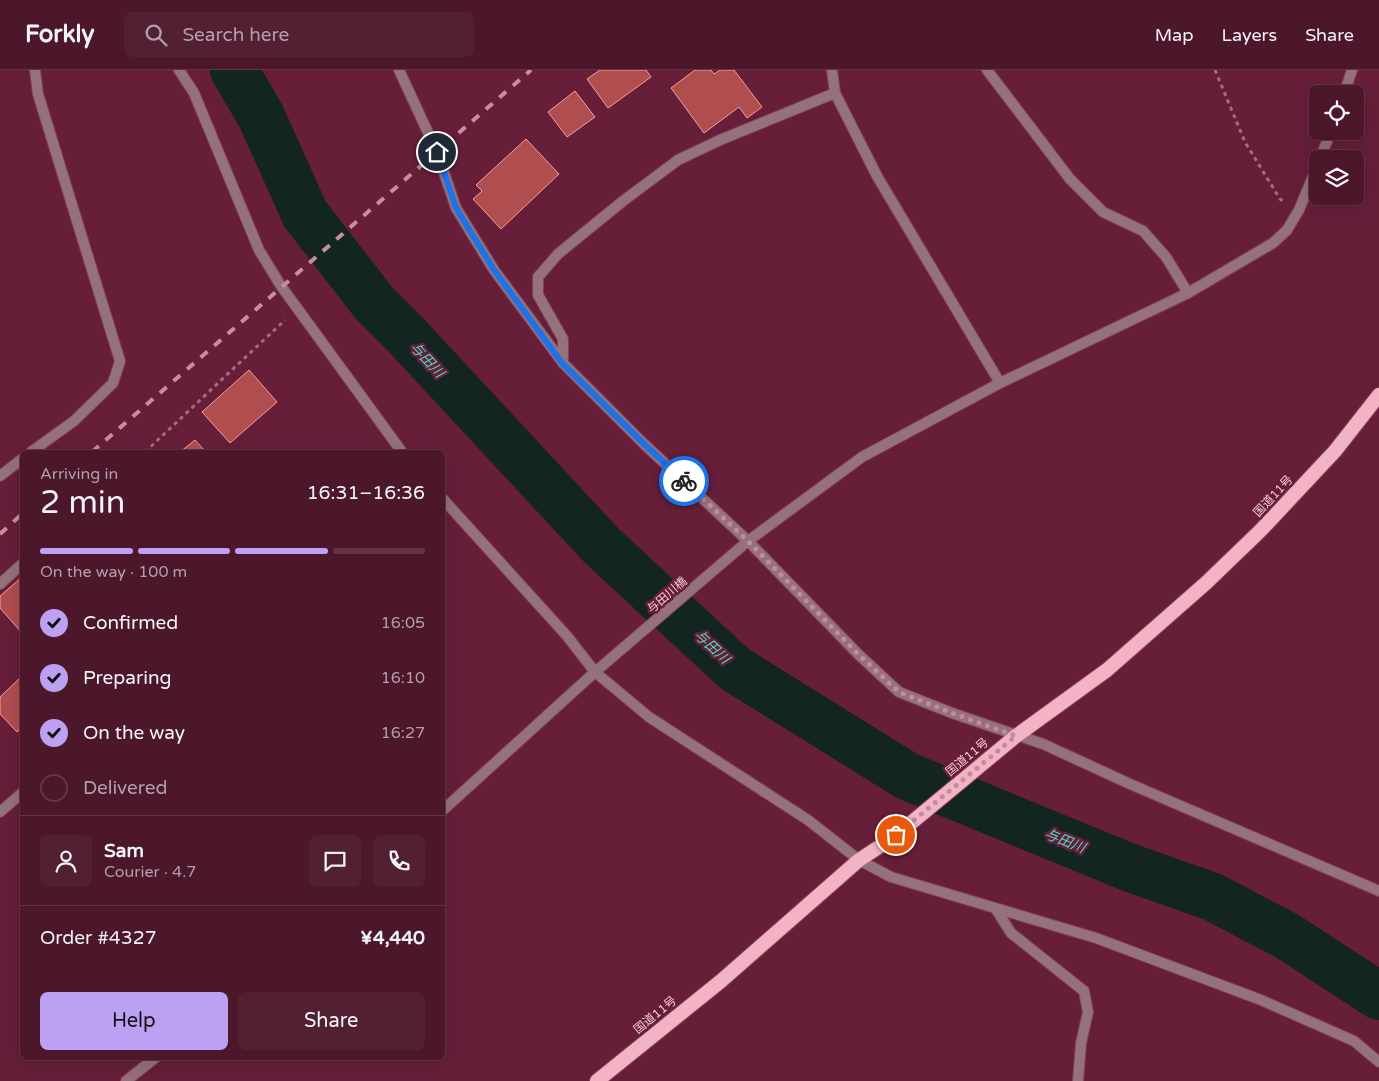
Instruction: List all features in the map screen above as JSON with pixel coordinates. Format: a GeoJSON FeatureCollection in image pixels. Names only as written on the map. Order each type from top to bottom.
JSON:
{"type":"FeatureCollection","features":[{"type":"Feature","properties":{"kind":"highway","name":"国道11号"},"geometry":{"type":"LineString","coordinates":[[597,1081],[721,981],[859,860],[896,835],[1016,736],[1107,670],[1206,583],[1261,530],[1335,451],[1379,395]]}},
{"type":"Feature","properties":{"kind":"street"},"geometry":{"type":"LineString","coordinates":[[34,450],[74,421],[113,383],[120,361],[38,94],[35,70]]}},
{"type":"Feature","properties":{"kind":"street"},"geometry":{"type":"LineString","coordinates":[[179,70],[194,93],[259,250],[282,286],[401,450]]}},
{"type":"Feature","properties":{"kind":"street"},"geometry":{"type":"LineString","coordinates":[[400,70],[437,152],[456,208],[494,270],[562,363],[643,443],[748,541],[859,655],[899,692],[952,713],[1043,744],[1130,784],[1379,891]]}},
{"type":"Feature","properties":{"kind":"street"},"geometry":{"type":"LineString","coordinates":[[832,70],[835,93],[877,176],[1000,383]]}},
{"type":"Feature","properties":{"kind":"street"},"geometry":{"type":"LineString","coordinates":[[987,70],[1070,180],[1103,212],[1143,231],[1166,257],[1188,294]]}},
{"type":"Feature","properties":{"kind":"street"},"geometry":{"type":"LineString","coordinates":[[1347,85],[1352,70]]}},
{"type":"Feature","properties":{"kind":"street"},"geometry":{"type":"LineString","coordinates":[[562,363],[563,339],[538,295],[538,277],[558,254],[623,201],[678,160],[720,140],[835,93]]}},
{"type":"Feature","properties":{"kind":"street","name":"与田川橋"},"geometry":{"type":"LineString","coordinates":[[445,808],[595,672],[748,541],[862,457],[1000,383],[1188,294],[1273,243],[1287,230],[1299,210],[1309,186]]}},
{"type":"Feature","properties":{"kind":"street"},"geometry":{"type":"LineString","coordinates":[[0,476],[20,461]]}},
{"type":"Feature","properties":{"kind":"street"},"geometry":{"type":"LineString","coordinates":[[445,501],[567,636],[595,672],[649,716],[808,820],[859,860],[891,877],[1096,938],[1261,1000],[1354,1041],[1379,1062]]}},
{"type":"Feature","properties":{"kind":"street"},"geometry":{"type":"LineString","coordinates":[[0,584],[20,566]]}},
{"type":"Feature","properties":{"kind":"street"},"geometry":{"type":"LineString","coordinates":[[0,812],[20,795]]}},
{"type":"Feature","properties":{"kind":"street"},"geometry":{"type":"LineString","coordinates":[[996,909],[1011,933],[1084,990],[1088,1012],[1081,1043],[1078,1081]]}},
{"type":"Feature","properties":{"kind":"street"},"geometry":{"type":"LineString","coordinates":[[126,1081],[152,1060]]}},
{"type":"Feature","properties":{"kind":"path"},"geometry":{"type":"LineString","coordinates":[[1215,70],[1245,142],[1280,199],[1299,210]]}},
{"type":"Feature","properties":{"kind":"path"},"geometry":{"type":"LineString","coordinates":[[147,450],[298,308]]}},
{"type":"Feature","properties":{"kind":"building"},"geometry":{"type":"Polygon","coordinates":[[[600,70],[646,70],[651,77],[608,108],[587,79],[600,70]]]}},
{"type":"Feature","properties":{"kind":"building"},"geometry":{"type":"Polygon","coordinates":[[[695,70],[711,70],[714,74],[720,70],[734,70],[762,107],[747,118],[739,107],[704,133],[671,88],[695,70]]]}},
{"type":"Feature","properties":{"kind":"building"},"geometry":{"type":"Polygon","coordinates":[[[575,91],[595,117],[567,137],[548,112],[575,91]]]}},
{"type":"Feature","properties":{"kind":"building"},"geometry":{"type":"Polygon","coordinates":[[[526,139],[559,174],[501,229],[473,199],[482,191],[476,185],[526,139]]]}},
{"type":"Feature","properties":{"kind":"building"},"geometry":{"type":"Polygon","coordinates":[[[249,370],[277,402],[230,443],[202,412],[249,370]]]}},
{"type":"Feature","properties":{"kind":"building"},"geometry":{"type":"Polygon","coordinates":[[[195,440],[204,450],[182,450],[195,440]]]}},
{"type":"Feature","properties":{"kind":"building"},"geometry":{"type":"Polygon","coordinates":[[[20,579],[20,631],[0,608],[0,596],[20,579]]]}},
{"type":"Feature","properties":{"kind":"building"},"geometry":{"type":"Polygon","coordinates":[[[20,678],[20,729],[17,732],[0,714],[0,697],[20,678]]]}},
{"type":"Feature","properties":{"kind":"waterway","name":"与田川"},"geometry":{"type":"LineString","coordinates":[[234,70],[261,116],[305,214],[374,303],[602,546],[735,669],[907,776],[1128,867],[1213,897],[1287,936],[1379,996]]}},
{"type":"Feature","properties":{"kind":"railway"},"geometry":{"type":"LineString","coordinates":[[94,450],[531,70]]}},
{"type":"Feature","properties":{"kind":"railway"},"geometry":{"type":"LineString","coordinates":[[0,534],[20,516]]}},
{"type":"Feature","properties":{"kind":"way so far"},"geometry":{"type":"LineString","coordinates":[[684,481],[748,541],[859,655],[899,692],[1016,736],[896,835]]}},
{"type":"Feature","properties":{"kind":"route"},"geometry":{"type":"LineString","coordinates":[[437,152],[456,208],[494,270],[562,363],[684,481]]}}]}
